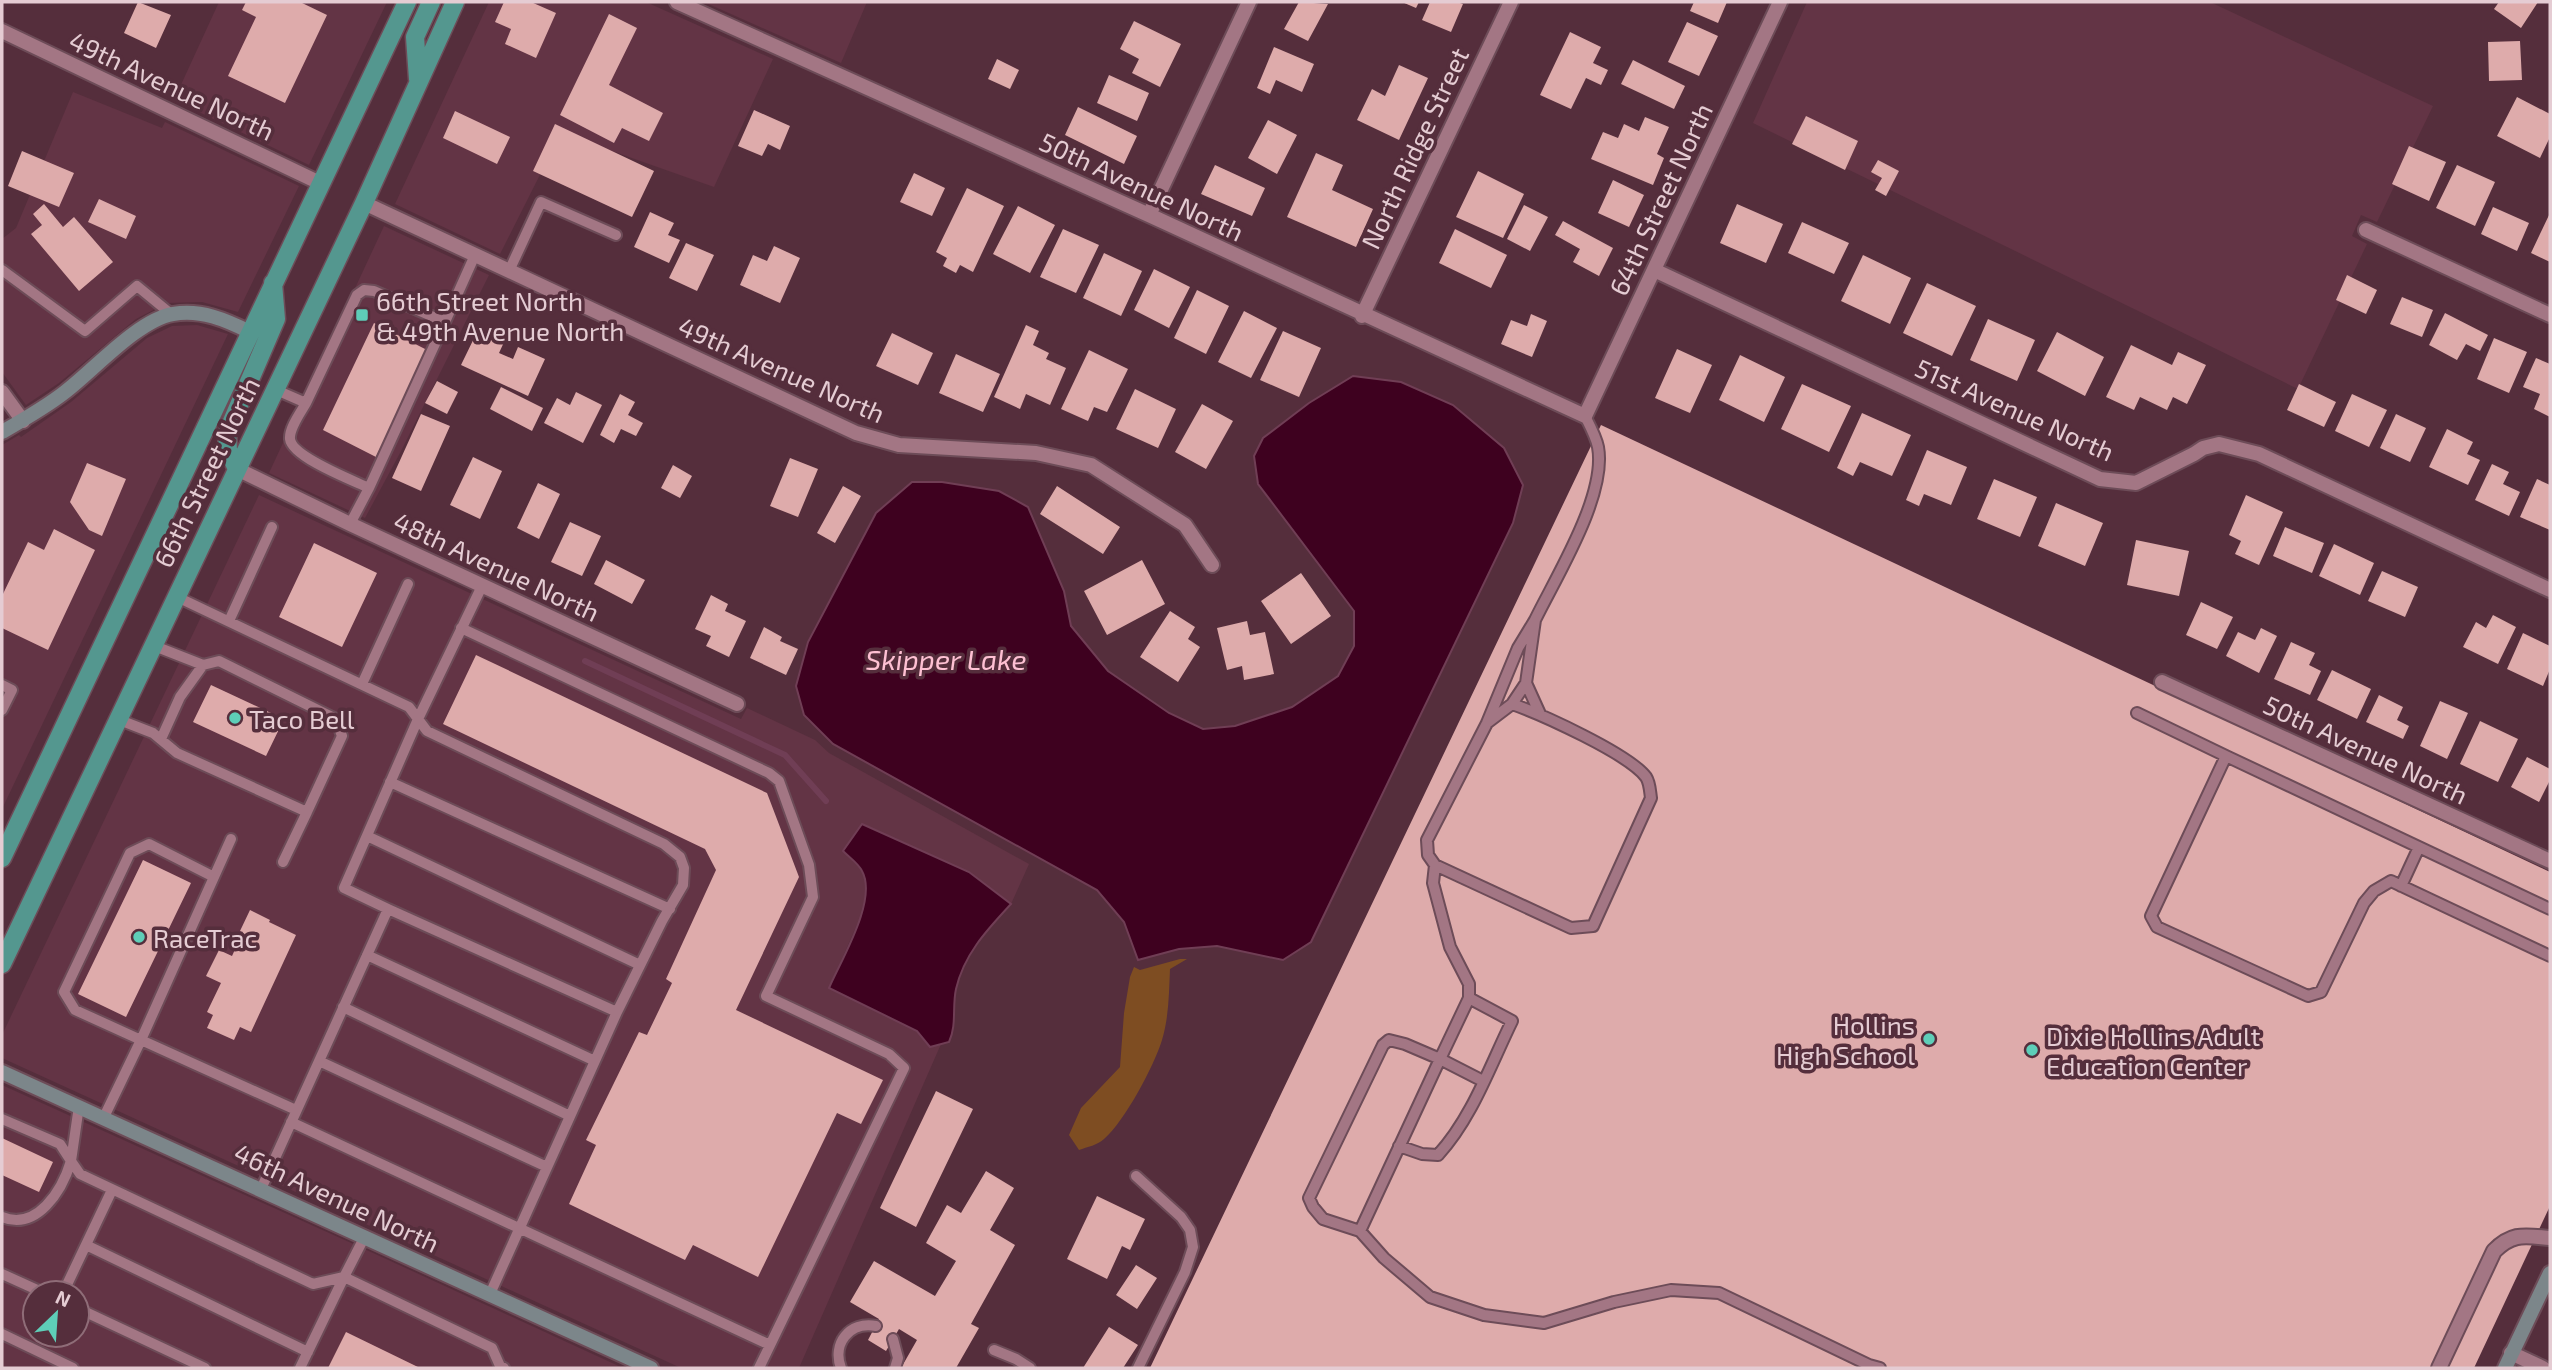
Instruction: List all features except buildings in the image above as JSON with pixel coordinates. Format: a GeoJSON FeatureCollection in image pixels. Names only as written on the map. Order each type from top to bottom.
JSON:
{"type":"FeatureCollection","features":[{"type":"Feature","properties":{"kind":"main road","name":"66th Street North"},"geometry":{"type":"LineString","coordinates":[[2,858],[407,2]]}},
{"type":"Feature","properties":{"kind":"main road"},"geometry":{"type":"LineString","coordinates":[[418,83],[415,37],[431,2]]}},
{"type":"Feature","properties":{"kind":"main road","name":"66th Street North"},"geometry":{"type":"LineString","coordinates":[[2,964],[364,203],[455,2]]}},
{"type":"Feature","properties":{"kind":"main road"},"geometry":{"type":"LineString","coordinates":[[237,469],[228,450],[227,433],[276,318],[273,283]]}},
{"type":"Feature","properties":{"kind":"street","name":"50th Avenue North"},"geometry":{"type":"LineString","coordinates":[[677,2],[1586,416]]}},
{"type":"Feature","properties":{"kind":"street"},"geometry":{"type":"LineString","coordinates":[[1149,215],[1249,2]]}},
{"type":"Feature","properties":{"kind":"street","name":"North Ridge Street"},"geometry":{"type":"LineString","coordinates":[[1363,316],[1511,2]]}},
{"type":"Feature","properties":{"kind":"street","name":"64th Street North"},"geometry":{"type":"LineString","coordinates":[[1586,416],[1780,2]]}},
{"type":"Feature","properties":{"kind":"street","name":"49th Avenue North"},"geometry":{"type":"LineString","coordinates":[[2,31],[320,183]]}},
{"type":"Feature","properties":{"kind":"street","name":"49th Avenue North"},"geometry":{"type":"LineString","coordinates":[[364,203],[856,433],[899,445],[1036,453],[1091,466],[1185,525],[1212,565]]}},
{"type":"Feature","properties":{"kind":"street"},"geometry":{"type":"LineString","coordinates":[[2366,230],[2550,315]]}},
{"type":"Feature","properties":{"kind":"street","name":"51st Avenue North"},"geometry":{"type":"LineString","coordinates":[[1654,270],[2100,479],[2136,483],[2203,447],[2220,444],[2259,454],[2550,590]]}},
{"type":"Feature","properties":{"kind":"street"},"geometry":{"type":"LineString","coordinates":[[2,432],[65,393],[142,328],[171,314],[199,313],[228,320],[250,332]]}},
{"type":"Feature","properties":{"kind":"street"},"geometry":{"type":"LineString","coordinates":[[2,392],[23,421]]}},
{"type":"Feature","properties":{"kind":"street","name":"48th Avenue North"},"geometry":{"type":"LineString","coordinates":[[237,469],[737,704]]}},
{"type":"Feature","properties":{"kind":"street","name":"50th Avenue North"},"geometry":{"type":"LineString","coordinates":[[2162,682],[2550,861]]}},
{"type":"Feature","properties":{"kind":"street","name":"46th Avenue North"},"geometry":{"type":"LineString","coordinates":[[2,1072],[490,1294],[631,1364],[651,1368]]}},
{"type":"Feature","properties":{"kind":"street"},"geometry":{"type":"LineString","coordinates":[[2439,1368],[2494,1251],[2503,1241],[2520,1235],[2550,1238]]}},
{"type":"Feature","properties":{"kind":"street"},"geometry":{"type":"LineString","coordinates":[[2505,1368],[2550,1273]]}},
{"type":"Feature","properties":{"kind":"street"},"geometry":{"type":"LineString","coordinates":[[2511,1353],[2543,1368]]}},
{"type":"Feature","properties":{"kind":"lane"},"geometry":{"type":"LineString","coordinates":[[509,271],[541,202],[617,235]]}},
{"type":"Feature","properties":{"kind":"lane"},"geometry":{"type":"LineString","coordinates":[[350,524],[475,255]]}},
{"type":"Feature","properties":{"kind":"lane"},"geometry":{"type":"LineString","coordinates":[[2,270],[85,331],[137,286],[171,314]]}},
{"type":"Feature","properties":{"kind":"lane"},"geometry":{"type":"LineString","coordinates":[[369,488],[302,456],[290,440],[291,433],[360,292],[374,290],[445,322]]}},
{"type":"Feature","properties":{"kind":"lane"},"geometry":{"type":"LineString","coordinates":[[274,389],[306,403]]}},
{"type":"Feature","properties":{"kind":"lane"},"geometry":{"type":"LineString","coordinates":[[1511,704],[1540,713],[1633,764],[1648,779],[1651,798],[1593,926],[1571,928],[1435,865],[1428,855],[1427,840],[1487,723],[1518,648],[1535,620],[1592,503],[1600,474],[1598,445],[1586,416]]}},
{"type":"Feature","properties":{"kind":"lane"},"geometry":{"type":"LineString","coordinates":[[229,621],[272,527]]}},
{"type":"Feature","properties":{"kind":"lane"},"geometry":{"type":"LineString","coordinates":[[362,684],[408,584]]}},
{"type":"Feature","properties":{"kind":"lane"},"geometry":{"type":"LineString","coordinates":[[482,586],[418,719],[344,888],[617,1012]]}},
{"type":"Feature","properties":{"kind":"lane"},"geometry":{"type":"LineString","coordinates":[[175,596],[409,706],[426,731],[664,844],[680,857],[684,868],[683,885],[617,1012],[490,1294]]}},
{"type":"Feature","properties":{"kind":"lane"},"geometry":{"type":"LineString","coordinates":[[1487,723],[1511,704],[1526,682],[1535,620]]}},
{"type":"Feature","properties":{"kind":"lane"},"geometry":{"type":"LineString","coordinates":[[461,628],[779,780],[809,865],[813,897],[766,996],[889,1054],[904,1068],[759,1368]]}},
{"type":"Feature","properties":{"kind":"lane"},"geometry":{"type":"LineString","coordinates":[[152,645],[204,665],[219,661],[336,719],[342,736],[283,862]]}},
{"type":"Feature","properties":{"kind":"lane"},"geometry":{"type":"LineString","coordinates":[[161,739],[180,697],[204,665]]}},
{"type":"Feature","properties":{"kind":"lane"},"geometry":{"type":"LineString","coordinates":[[1526,682],[1540,713]]}},
{"type":"Feature","properties":{"kind":"lane"},"geometry":{"type":"LineString","coordinates":[[2,685],[12,690],[2,710]]}},
{"type":"Feature","properties":{"kind":"lane"},"geometry":{"type":"LineString","coordinates":[[2137,713],[2550,909]]}},
{"type":"Feature","properties":{"kind":"lane"},"geometry":{"type":"LineString","coordinates":[[117,719],[153,733],[177,753],[307,812]]}},
{"type":"Feature","properties":{"kind":"lane"},"geometry":{"type":"LineString","coordinates":[[2226,756],[2151,916],[2157,927],[2308,996],[2321,992],[2364,903],[2374,891],[2391,881],[2550,956]]}},
{"type":"Feature","properties":{"kind":"lane"},"geometry":{"type":"LineString","coordinates":[[390,782],[670,909]]}},
{"type":"Feature","properties":{"kind":"lane"},"geometry":{"type":"LineString","coordinates":[[367,836],[640,965]]}},
{"type":"Feature","properties":{"kind":"lane"},"geometry":{"type":"LineString","coordinates":[[104,1117],[231,839]]}},
{"type":"Feature","properties":{"kind":"lane"},"geometry":{"type":"LineString","coordinates":[[214,877],[149,844],[130,853],[64,992],[75,1010],[296,1110]]}},
{"type":"Feature","properties":{"kind":"lane"},"geometry":{"type":"LineString","coordinates":[[2401,886],[2419,847]]}},
{"type":"Feature","properties":{"kind":"lane"},"geometry":{"type":"LineString","coordinates":[[1360,1231],[1469,998],[1469,984],[1450,947],[1433,883],[1435,865]]}},
{"type":"Feature","properties":{"kind":"lane"},"geometry":{"type":"LineString","coordinates":[[261,1189],[388,909]]}},
{"type":"Feature","properties":{"kind":"lane"},"geometry":{"type":"LineString","coordinates":[[367,955],[595,1061]]}},
{"type":"Feature","properties":{"kind":"lane"},"geometry":{"type":"LineString","coordinates":[[1399,1146],[1438,1156],[1454,1137],[1483,1081],[1511,1021],[1469,998]]}},
{"type":"Feature","properties":{"kind":"lane"},"geometry":{"type":"LineString","coordinates":[[343,1007],[570,1116]]}},
{"type":"Feature","properties":{"kind":"lane"},"geometry":{"type":"LineString","coordinates":[[1483,1081],[1405,1044],[1389,1040],[1383,1045],[1310,1198],[1322,1219],[1360,1231],[1384,1258],[1430,1297],[1484,1315],[1544,1323],[1614,1302],[1671,1290],[1719,1293],[1880,1368]]}},
{"type":"Feature","properties":{"kind":"lane"},"geometry":{"type":"LineString","coordinates":[[318,1061],[547,1167]]}},
{"type":"Feature","properties":{"kind":"lane"},"geometry":{"type":"LineString","coordinates":[[2,1217],[13,1222],[35,1216],[55,1197],[71,1161],[79,1106]]}},
{"type":"Feature","properties":{"kind":"lane"},"geometry":{"type":"LineString","coordinates":[[2,1119],[60,1144],[80,1174],[112,1190],[313,1284],[344,1278],[492,1348],[500,1366],[504,1368]]}},
{"type":"Feature","properties":{"kind":"lane"},"geometry":{"type":"LineString","coordinates":[[291,1122],[770,1345]]}},
{"type":"Feature","properties":{"kind":"lane"},"geometry":{"type":"LineString","coordinates":[[1136,1176],[1181,1217],[1190,1230],[1193,1247],[1185,1272],[1138,1368]]}},
{"type":"Feature","properties":{"kind":"lane"},"geometry":{"type":"LineString","coordinates":[[70,1279],[112,1190]]}},
{"type":"Feature","properties":{"kind":"lane"},"geometry":{"type":"LineString","coordinates":[[300,1368],[365,1236]]}},
{"type":"Feature","properties":{"kind":"lane"},"geometry":{"type":"LineString","coordinates":[[86,1245],[308,1352]]}},
{"type":"Feature","properties":{"kind":"lane"},"geometry":{"type":"LineString","coordinates":[[2,1274],[21,1283]]}},
{"type":"Feature","properties":{"kind":"lane"},"geometry":{"type":"LineString","coordinates":[[91,1315],[205,1368]]}},
{"type":"Feature","properties":{"kind":"lane"},"geometry":{"type":"LineString","coordinates":[[839,1368],[839,1346],[850,1330],[859,1326],[876,1326]]}},
{"type":"Feature","properties":{"kind":"lane"},"geometry":{"type":"LineString","coordinates":[[2,1334],[73,1368]]}},
{"type":"Feature","properties":{"kind":"lane"},"geometry":{"type":"LineString","coordinates":[[893,1339],[898,1358],[895,1368]]}},
{"type":"Feature","properties":{"kind":"lane"},"geometry":{"type":"LineString","coordinates":[[994,1350],[1030,1368]]}},
{"type":"Feature","properties":{"kind":"shaded area"},"geometry":{"type":"Polygon","coordinates":[[[219,2],[387,2],[309,165],[174,100],[219,2]]]}},
{"type":"Feature","properties":{"kind":"shaded area"},"geometry":{"type":"Polygon","coordinates":[[[489,2],[646,2],[773,59],[714,187],[561,133],[500,254],[395,204],[489,2]]]}},
{"type":"Feature","properties":{"kind":"shaded area"},"geometry":{"type":"Polygon","coordinates":[[[704,2],[867,2],[841,63],[704,2]]]}},
{"type":"Feature","properties":{"kind":"shaded area"},"geometry":{"type":"Polygon","coordinates":[[[1807,2],[2210,2],[2433,106],[2377,222],[2361,215],[2352,236],[2367,244],[2298,389],[1753,123],[1807,2]]]}},
{"type":"Feature","properties":{"kind":"shaded area"},"geometry":{"type":"Polygon","coordinates":[[[73,92],[162,128],[165,122],[299,186],[238,312],[202,302],[167,303],[136,319],[59,383],[26,405],[2,372],[2,239],[16,228],[73,92]]]}},
{"type":"Feature","properties":{"kind":"shaded area"},"geometry":{"type":"Polygon","coordinates":[[[384,226],[489,275],[365,518],[269,473],[384,226]]]}},
{"type":"Feature","properties":{"kind":"shaded area"},"geometry":{"type":"Polygon","coordinates":[[[197,325],[228,334],[2,809],[2,445],[19,435],[21,437],[71,402],[147,338],[172,326],[197,325]]]}},
{"type":"Feature","properties":{"kind":"shaded area"},"geometry":{"type":"Polygon","coordinates":[[[259,495],[741,719],[747,708],[815,740],[829,753],[1029,864],[1011,904],[969,872],[863,824],[843,851],[862,870],[867,888],[860,918],[829,988],[917,1031],[930,1047],[941,1044],[799,1368],[681,1368],[2,1058],[2,1035],[259,495]]]}},
{"type":"Feature","properties":{"kind":"shaded area"},"geometry":{"type":"Polygon","coordinates":[[[1187,959],[1170,969],[1164,1031],[1146,1078],[1112,1131],[1099,1143],[1079,1150],[1069,1135],[1081,1108],[1120,1067],[1124,1013],[1134,967],[1140,970],[1187,959]]]}},
{"type":"Feature","properties":{"kind":"shaded area"},"geometry":{"type":"Polygon","coordinates":[[[2,1085],[360,1247],[623,1368],[2,1368],[2,1085]]]}},
{"type":"Feature","properties":{"kind":"water","name":"Skipper Lake"},"geometry":{"type":"Polygon","coordinates":[[[1353,376],[1401,382],[1453,405],[1504,448],[1523,485],[1513,523],[1311,942],[1283,960],[1217,946],[1179,949],[1138,960],[1124,922],[1097,890],[833,744],[804,715],[796,686],[808,642],[876,513],[912,482],[942,482],[999,491],[1028,507],[1064,591],[1071,626],[1108,671],[1169,713],[1203,729],[1235,726],[1292,707],[1338,676],[1354,646],[1354,611],[1258,484],[1254,456],[1263,438],[1309,403],[1353,376]]]}},
{"type":"Feature","properties":{"kind":"water"},"geometry":{"type":"Polygon","coordinates":[[[862,824],[969,872],[1011,904],[985,933],[960,976],[949,1042],[930,1047],[917,1031],[829,988],[862,913],[866,883],[862,871],[843,851],[862,824]]]}},
{"type":"Feature","properties":{"kind":"waterway"},"geometry":{"type":"LineString","coordinates":[[585,661],[785,755],[826,801]]}},
{"type":"Feature","properties":{"kind":"place","name":"66th Street North & 49th Avenue North"},"geometry":{"type":"Point","coordinates":[362,315]}},
{"type":"Feature","properties":{"kind":"place","name":"Taco Bell"},"geometry":{"type":"Point","coordinates":[235,718]}},
{"type":"Feature","properties":{"kind":"place","name":"RaceTrac"},"geometry":{"type":"Point","coordinates":[139,937]}},
{"type":"Feature","properties":{"kind":"place","name":"Hollins High School"},"geometry":{"type":"Point","coordinates":[1929,1039]}},
{"type":"Feature","properties":{"kind":"place","name":"Dixie Hollins Adult Education Center"},"geometry":{"type":"Point","coordinates":[2032,1050]}}]}
